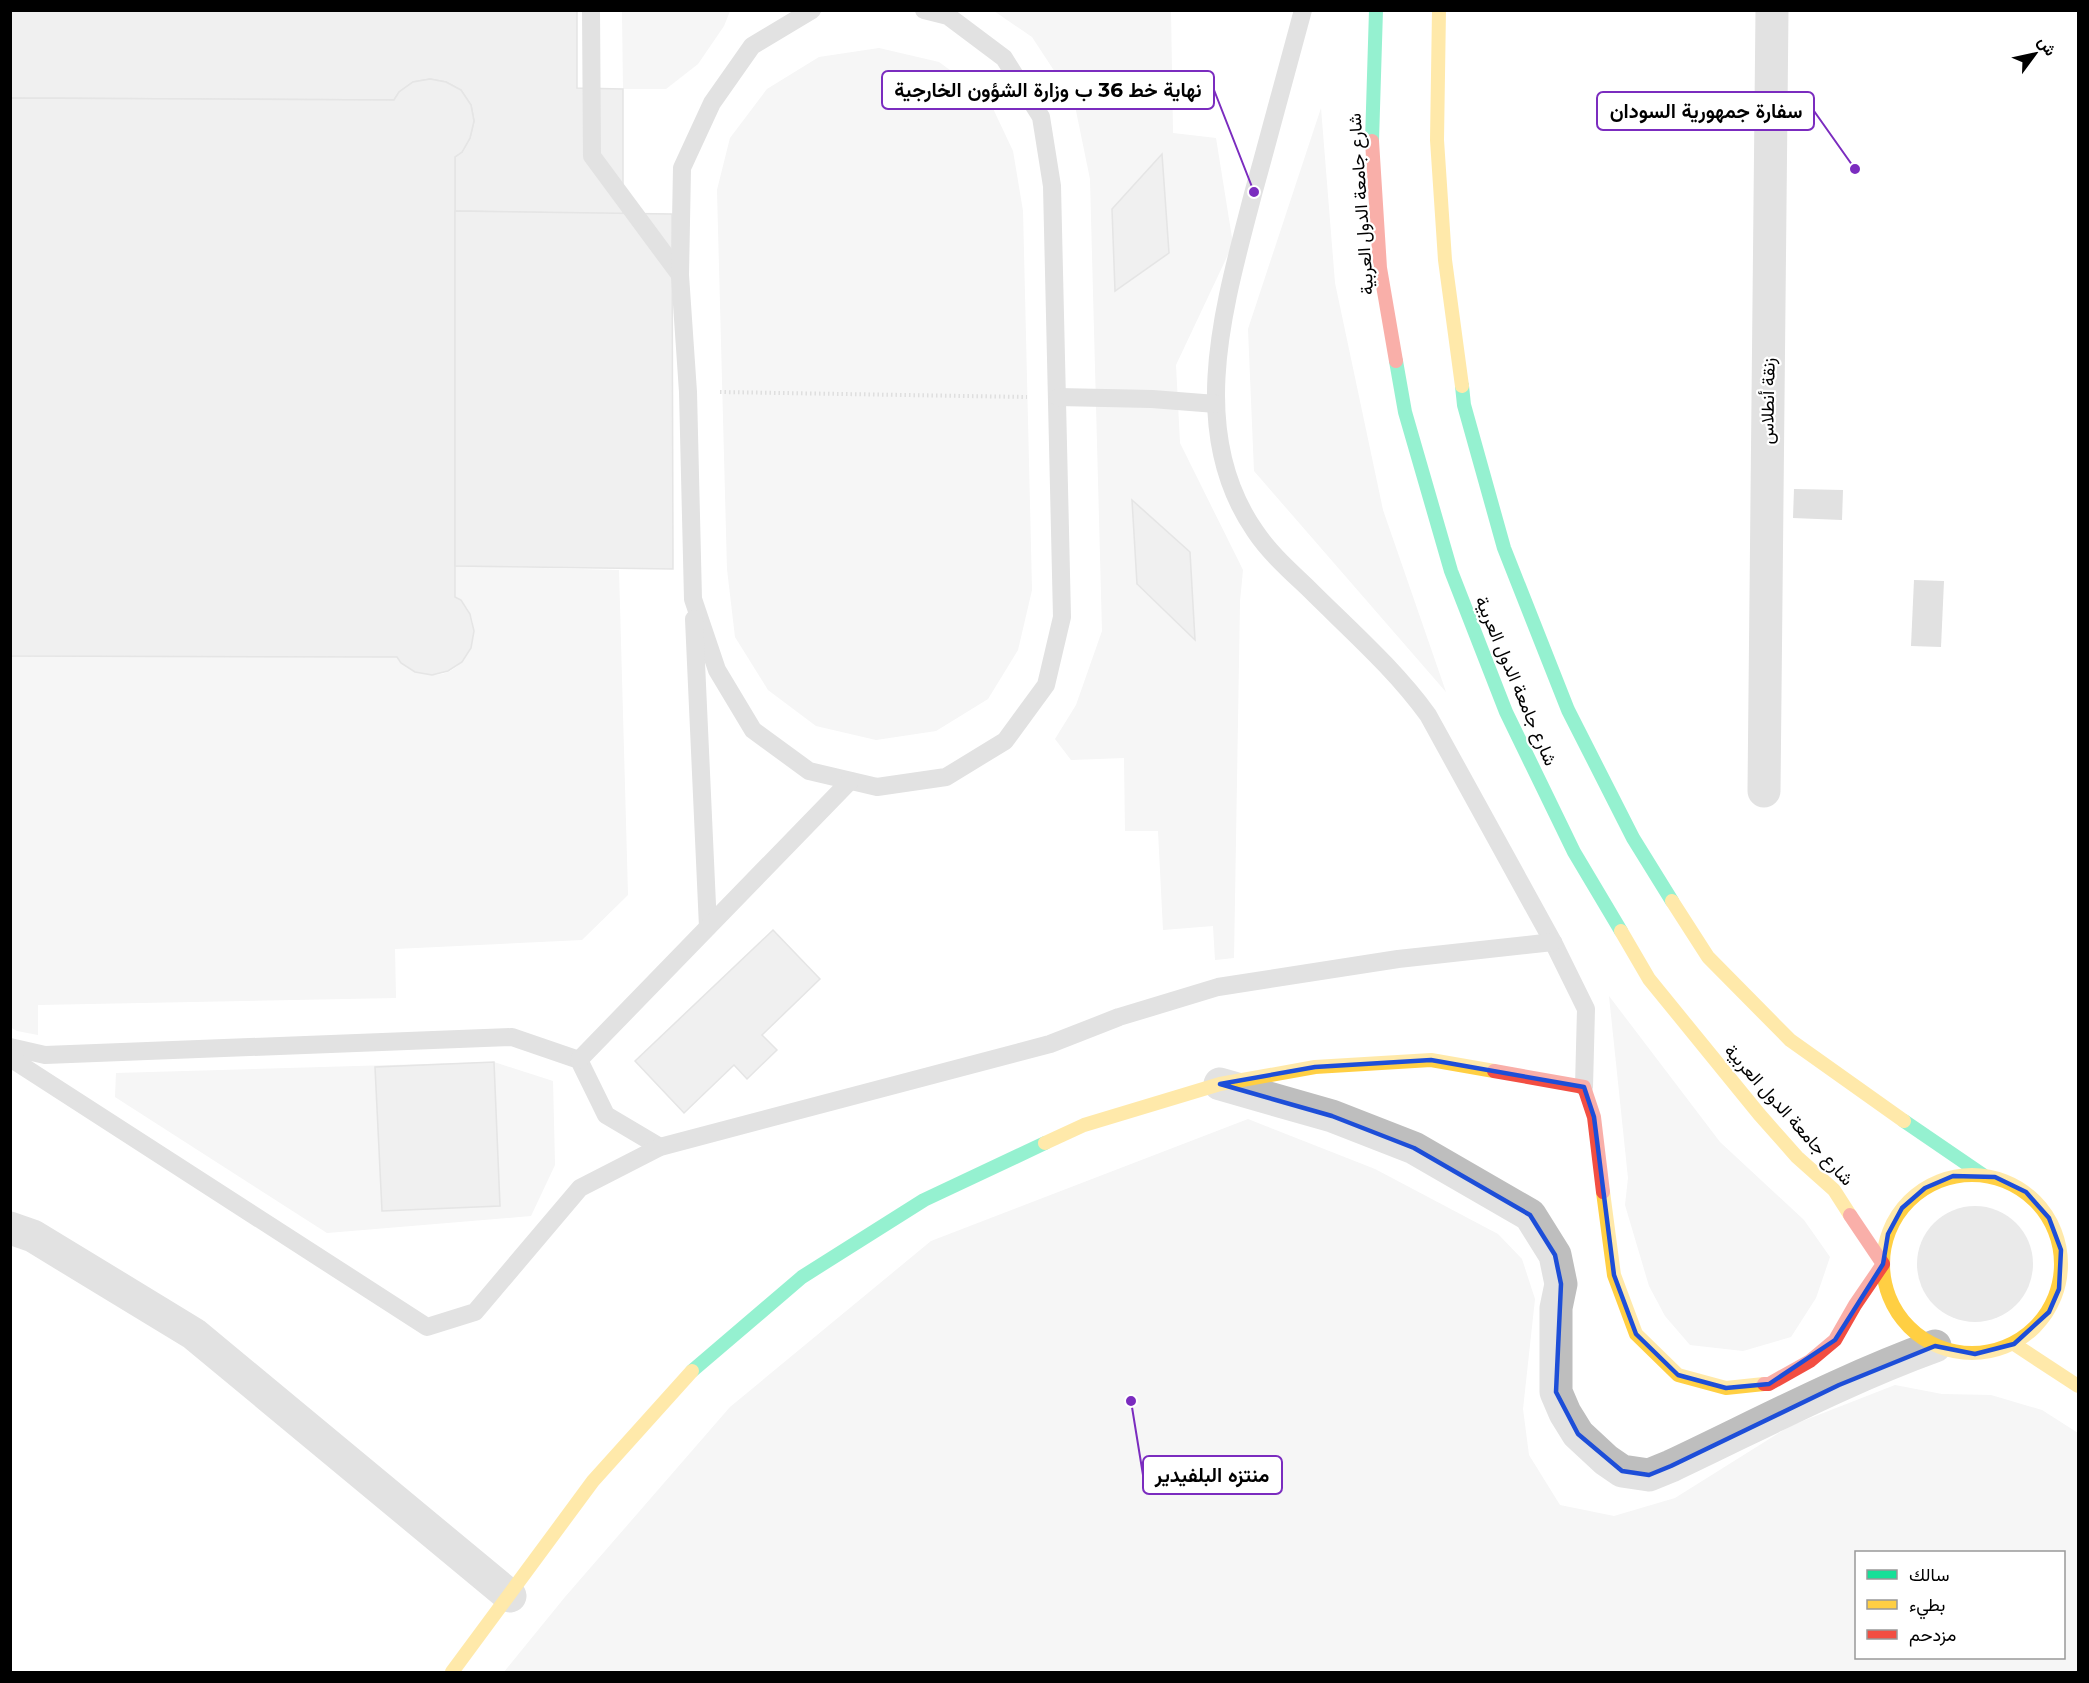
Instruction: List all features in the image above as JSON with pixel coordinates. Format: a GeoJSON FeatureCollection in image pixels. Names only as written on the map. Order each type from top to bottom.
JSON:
{"type":"FeatureCollection","features":[{"type":"Feature","properties":{"kind":"street","name":"شارع جامعة الدول العربية"},"geometry":{"type":"LineString","coordinates":[[1376,10],[1371,130],[1380,268],[1405,412],[1451,571],[1506,712],[1574,852],[1649,979],[1759,1114],[1797,1157],[1834,1190],[1882,1264],[1888,1294],[1902,1321],[1917,1335],[1935,1346],[1975,1354],[2014,1344],[2034,1330],[2049,1312],[2059,1289],[2062,1263],[2061,1250],[2049,1218],[2026,1192],[1995,1177],[1983,1175],[1953,1176],[1925,1188],[1902,1208],[1888,1234],[1882,1264]]}},
{"type":"Feature","properties":{"kind":"street","name":"شارع جامعة الدول العربية"},"geometry":{"type":"LineString","coordinates":[[1439,10],[1437,140],[1445,260],[1464,405],[1504,548],[1568,710],[1633,838],[1708,957],[1790,1040],[1869,1098],[1983,1175]]}},
{"type":"Feature","properties":{"kind":"street","name":"زنقة أنطلاس"},"geometry":{"type":"LineString","coordinates":[[1764,791],[1772,10]]}},
{"type":"Feature","properties":{"kind":"street"},"geometry":{"type":"LineString","coordinates":[[452,1672],[593,1481],[685,1377],[802,1277],[924,1200],[1084,1125],[1220,1084],[1315,1066],[1431,1060],[1584,1087],[1594,1117],[1614,1275],[1636,1334],[1678,1375],[1726,1388],[1769,1384],[1810,1361],[1835,1340],[1882,1264]]}},
{"type":"Feature","properties":{"kind":"street"},"geometry":{"type":"LineString","coordinates":[[1220,1084],[1332,1116],[1414,1148],[1530,1215],[1555,1255],[1561,1284],[1556,1308],[1556,1392],[1578,1434],[1622,1472],[1649,1474],[1671,1466],[1839,1384],[1935,1346]]}},
{"type":"Feature","properties":{"kind":"street"},"geometry":{"type":"LineString","coordinates":[[10,1228],[33,1236],[194,1334],[510,1596]]}},
{"type":"Feature","properties":{"kind":"street"},"geometry":{"type":"LineString","coordinates":[[2061,1250],[2079,1264]]}},
{"type":"Feature","properties":{"kind":"street"},"geometry":{"type":"LineString","coordinates":[[2014,1344],[2079,1386]]}},
{"type":"Feature","properties":{"kind":"lane"},"geometry":{"type":"LineString","coordinates":[[591,10],[592,156],[680,275]]}},
{"type":"Feature","properties":{"kind":"lane"},"geometry":{"type":"LineString","coordinates":[[708,927],[693,599],[688,392],[680,275],[682,168],[712,103],[752,46],[812,10]]}},
{"type":"Feature","properties":{"kind":"lane"},"geometry":{"type":"LineString","coordinates":[[693,599],[717,670],[753,730],[809,771],[877,788],[946,777],[1005,741],[1046,685],[1062,617],[1052,186],[1041,117],[1005,58],[948,16],[924,10]]}},
{"type":"Feature","properties":{"kind":"lane"},"geometry":{"type":"LineString","coordinates":[[1303,10],[1221,327],[1216,404],[1220,455],[1236,500],[1251,524],[1278,558],[1408,688],[1428,716],[1553,942],[1586,1010],[1584,1087]]}},
{"type":"Feature","properties":{"kind":"lane"},"geometry":{"type":"LineString","coordinates":[[1058,397],[1152,399],[1216,404]]}},
{"type":"Feature","properties":{"kind":"lane"},"geometry":{"type":"LineString","coordinates":[[579,1060],[850,781]]}},
{"type":"Feature","properties":{"kind":"lane"},"geometry":{"type":"LineString","coordinates":[[10,1058],[427,1327],[475,1312],[580,1188],[660,1147],[1050,1044],[1119,1017],[1218,987],[1398,959],[1553,942]]}},
{"type":"Feature","properties":{"kind":"lane"},"geometry":{"type":"LineString","coordinates":[[10,1047],[45,1056],[512,1037],[579,1060],[606,1115],[660,1147]]}},
{"type":"Feature","properties":{"kind":"path"},"geometry":{"type":"LineString","coordinates":[[688,392],[1058,397]]}},
{"type":"Feature","properties":{"kind":"highlighted area"},"geometry":{"type":"Polygon","coordinates":[[[1431,1060],[1584,1087],[1594,1117],[1614,1275],[1636,1334],[1678,1375],[1726,1388],[1769,1384],[1835,1340],[1883,1264],[1888,1234],[1902,1208],[1925,1188],[1953,1176],[1995,1177],[2026,1192],[2049,1218],[2061,1250],[2059,1289],[2049,1312],[2014,1344],[1975,1354],[1935,1346],[1839,1385],[1649,1475],[1622,1471],[1578,1434],[1556,1392],[1561,1284],[1555,1255],[1530,1215],[1414,1148],[1332,1116],[1220,1084],[1315,1067],[1431,1060]]]}},
{"type":"Feature","properties":{"kind":"shaded area"},"geometry":{"type":"Polygon","coordinates":[[[622,10],[730,11],[724,26],[698,64],[666,89],[623,89],[622,10]]]}},
{"type":"Feature","properties":{"kind":"shaded area"},"geometry":{"type":"Polygon","coordinates":[[[994,11],[1171,11],[1173,133],[1216,138],[1233,244],[1176,365],[1180,443],[1243,570],[1240,601],[1234,958],[1215,960],[1213,926],[1163,930],[1158,831],[1125,831],[1124,758],[1071,760],[1055,739],[1076,705],[1102,631],[1090,179],[1074,101],[1032,37],[994,11]],[[1162,154],[1112,209],[1116,291],[1145,269],[1162,154]],[[1132,501],[1137,585],[1195,640],[1132,501]]]}},
{"type":"Feature","properties":{"kind":"shaded area"},"geometry":{"type":"Polygon","coordinates":[[[879,48],[939,62],[988,98],[1013,151],[1023,211],[1032,590],[1018,650],[988,699],[936,731],[876,740],[816,726],[768,690],[735,637],[727,569],[717,190],[730,138],[767,89],[819,57],[879,48]]]}},
{"type":"Feature","properties":{"kind":"shaded area"},"geometry":{"type":"Polygon","coordinates":[[[1321,108],[1335,283],[1383,510],[1446,692],[1254,471],[1248,329],[1321,108]]]}},
{"type":"Feature","properties":{"kind":"shaded area"},"geometry":{"type":"Polygon","coordinates":[[[1794,489],[1843,490],[1842,520],[1793,518],[1794,489]]]}},
{"type":"Feature","properties":{"kind":"shaded area"},"geometry":{"type":"Polygon","coordinates":[[[455,566],[619,570],[628,895],[582,940],[395,949],[396,998],[38,1005],[38,1035],[17,1031],[10,1027],[10,656],[397,657],[425,673],[443,674],[464,659],[473,633],[472,619],[466,607],[455,597],[455,566]]]}},
{"type":"Feature","properties":{"kind":"shaded area"},"geometry":{"type":"Polygon","coordinates":[[[1914,580],[1944,581],[1941,647],[1911,646],[1914,580]]]}},
{"type":"Feature","properties":{"kind":"shaded area"},"geometry":{"type":"Polygon","coordinates":[[[1609,996],[1720,1142],[1804,1220],[1830,1257],[1816,1298],[1791,1337],[1743,1351],[1690,1345],[1665,1316],[1649,1286],[1625,1205],[1628,1178],[1609,996]]]}},
{"type":"Feature","properties":{"kind":"shaded area"},"geometry":{"type":"Polygon","coordinates":[[[494,1062],[553,1081],[555,1165],[531,1216],[327,1233],[115,1097],[116,1073],[494,1062]]]}},
{"type":"Feature","properties":{"kind":"shaded area"},"geometry":{"type":"Polygon","coordinates":[[[1248,1119],[1375,1169],[1498,1234],[1522,1259],[1535,1299],[1523,1409],[1529,1455],[1560,1505],[1614,1516],[1675,1498],[1790,1426],[1895,1385],[1942,1394],[1991,1395],[2042,1410],[2078,1433],[2078,1672],[504,1672],[565,1597],[730,1407],[931,1241],[1248,1119]]]}},
{"type":"Feature","properties":{"kind":"shaded area"},"geometry":{"type":"Polygon","coordinates":[[[1975,1206],[1997,1211],[2016,1223],[2028,1242],[2033,1264],[2028,1286],[2016,1305],[1997,1317],[1975,1322],[1953,1317],[1934,1305],[1922,1286],[1917,1264],[1922,1242],[1934,1223],[1953,1211],[1975,1206]]]}},
{"type":"Feature","properties":{"kind":"building"},"geometry":{"type":"Polygon","coordinates":[[[10,10],[577,10],[577,88],[623,89],[623,214],[455,211],[455,157],[462,152],[470,138],[474,121],[471,105],[461,90],[446,82],[430,79],[413,82],[399,92],[394,100],[10,98],[10,10]]]}},
{"type":"Feature","properties":{"kind":"building"},"geometry":{"type":"Polygon","coordinates":[[[430,79],[446,82],[461,90],[471,105],[474,121],[470,138],[462,152],[455,157],[455,597],[461,600],[470,614],[474,631],[471,648],[462,662],[448,671],[432,675],[415,672],[401,663],[397,657],[10,656],[10,98],[394,100],[399,92],[413,82],[430,79]]]}},
{"type":"Feature","properties":{"kind":"building"},"geometry":{"type":"Polygon","coordinates":[[[1162,154],[1169,253],[1115,291],[1112,209],[1162,154]]]}},
{"type":"Feature","properties":{"kind":"building"},"geometry":{"type":"Polygon","coordinates":[[[455,211],[672,214],[673,569],[455,566],[455,211]]]}},
{"type":"Feature","properties":{"kind":"building"},"geometry":{"type":"Polygon","coordinates":[[[1132,500],[1190,552],[1195,640],[1137,584],[1132,500]]]}},
{"type":"Feature","properties":{"kind":"building"},"geometry":{"type":"Polygon","coordinates":[[[773,930],[820,979],[762,1035],[777,1050],[747,1079],[734,1065],[684,1113],[635,1061],[773,930]]]}},
{"type":"Feature","properties":{"kind":"building"},"geometry":{"type":"Polygon","coordinates":[[[494,1062],[500,1206],[382,1211],[375,1067],[494,1062]]]}},
{"type":"Feature","properties":{"kind":"traffic: fast"},"geometry":{"type":"LineString","coordinates":[[1372,141],[1376,10]]}},
{"type":"Feature","properties":{"kind":"traffic: fast"},"geometry":{"type":"LineString","coordinates":[[1396,361],[1405,412],[1451,571],[1506,712],[1574,852],[1621,931]]}},
{"type":"Feature","properties":{"kind":"traffic: fast"},"geometry":{"type":"LineString","coordinates":[[1462,386],[1464,405],[1504,548],[1568,710],[1633,838],[1672,901]]}},
{"type":"Feature","properties":{"kind":"traffic: fast"},"geometry":{"type":"LineString","coordinates":[[1904,1121],[1983,1175]]}},
{"type":"Feature","properties":{"kind":"traffic: fast"},"geometry":{"type":"LineString","coordinates":[[692,1371],[802,1277],[924,1200],[1045,1143]]}},
{"type":"Feature","properties":{"kind":"traffic: slow"},"geometry":{"type":"LineString","coordinates":[[1439,10],[1437,140],[1445,260],[1462,386]]}},
{"type":"Feature","properties":{"kind":"traffic: slow"},"geometry":{"type":"LineString","coordinates":[[1672,901],[1708,957],[1790,1040],[1904,1121]]}},
{"type":"Feature","properties":{"kind":"traffic: slow"},"geometry":{"type":"LineString","coordinates":[[1621,931],[1649,979],[1759,1114],[1797,1157],[1834,1190],[1850,1215]]}},
{"type":"Feature","properties":{"kind":"traffic: slow"},"geometry":{"type":"LineString","coordinates":[[1045,1143],[1084,1125],[1220,1084],[1315,1067],[1431,1060],[1494,1071]]}},
{"type":"Feature","properties":{"kind":"traffic: slow"},"geometry":{"type":"LineString","coordinates":[[1972,1175],[2006,1182],[2035,1201],[2054,1230],[2061,1264],[2054,1298],[2035,1327],[2006,1346],[1972,1353],[1938,1346],[1909,1327],[1890,1298],[1883,1264],[1890,1230],[1909,1201],[1938,1182],[1972,1175]]}},
{"type":"Feature","properties":{"kind":"traffic: slow"},"geometry":{"type":"LineString","coordinates":[[1603,1192],[1614,1275],[1636,1334],[1678,1375],[1726,1388],[1764,1384]]}},
{"type":"Feature","properties":{"kind":"traffic: slow"},"geometry":{"type":"LineString","coordinates":[[2014,1344],[2078,1386]]}},
{"type":"Feature","properties":{"kind":"traffic: slow"},"geometry":{"type":"LineString","coordinates":[[452,1672],[593,1481],[692,1371]]}},
{"type":"Feature","properties":{"kind":"traffic: jam"},"geometry":{"type":"LineString","coordinates":[[1372,141],[1380,268],[1396,361]]}},
{"type":"Feature","properties":{"kind":"traffic: jam"},"geometry":{"type":"LineString","coordinates":[[1494,1071],[1584,1087],[1594,1117],[1603,1192]]}},
{"type":"Feature","properties":{"kind":"traffic: jam"},"geometry":{"type":"LineString","coordinates":[[1764,1384],[1769,1384],[1810,1361],[1835,1340],[1883,1264],[1850,1215]]}},
{"type":"Feature","properties":{"kind":"place","name":"سفارة جمهورية السودان"},"geometry":{"type":"Point","coordinates":[1855,169]}},
{"type":"Feature","properties":{"kind":"place","name":"نهاية خط 36 ب وزارة الشؤون الخارجية"},"geometry":{"type":"Point","coordinates":[1254,192]}},
{"type":"Feature","properties":{"kind":"place","name":"منتزه البلفيدير"},"geometry":{"type":"Point","coordinates":[1131,1401]}}]}
